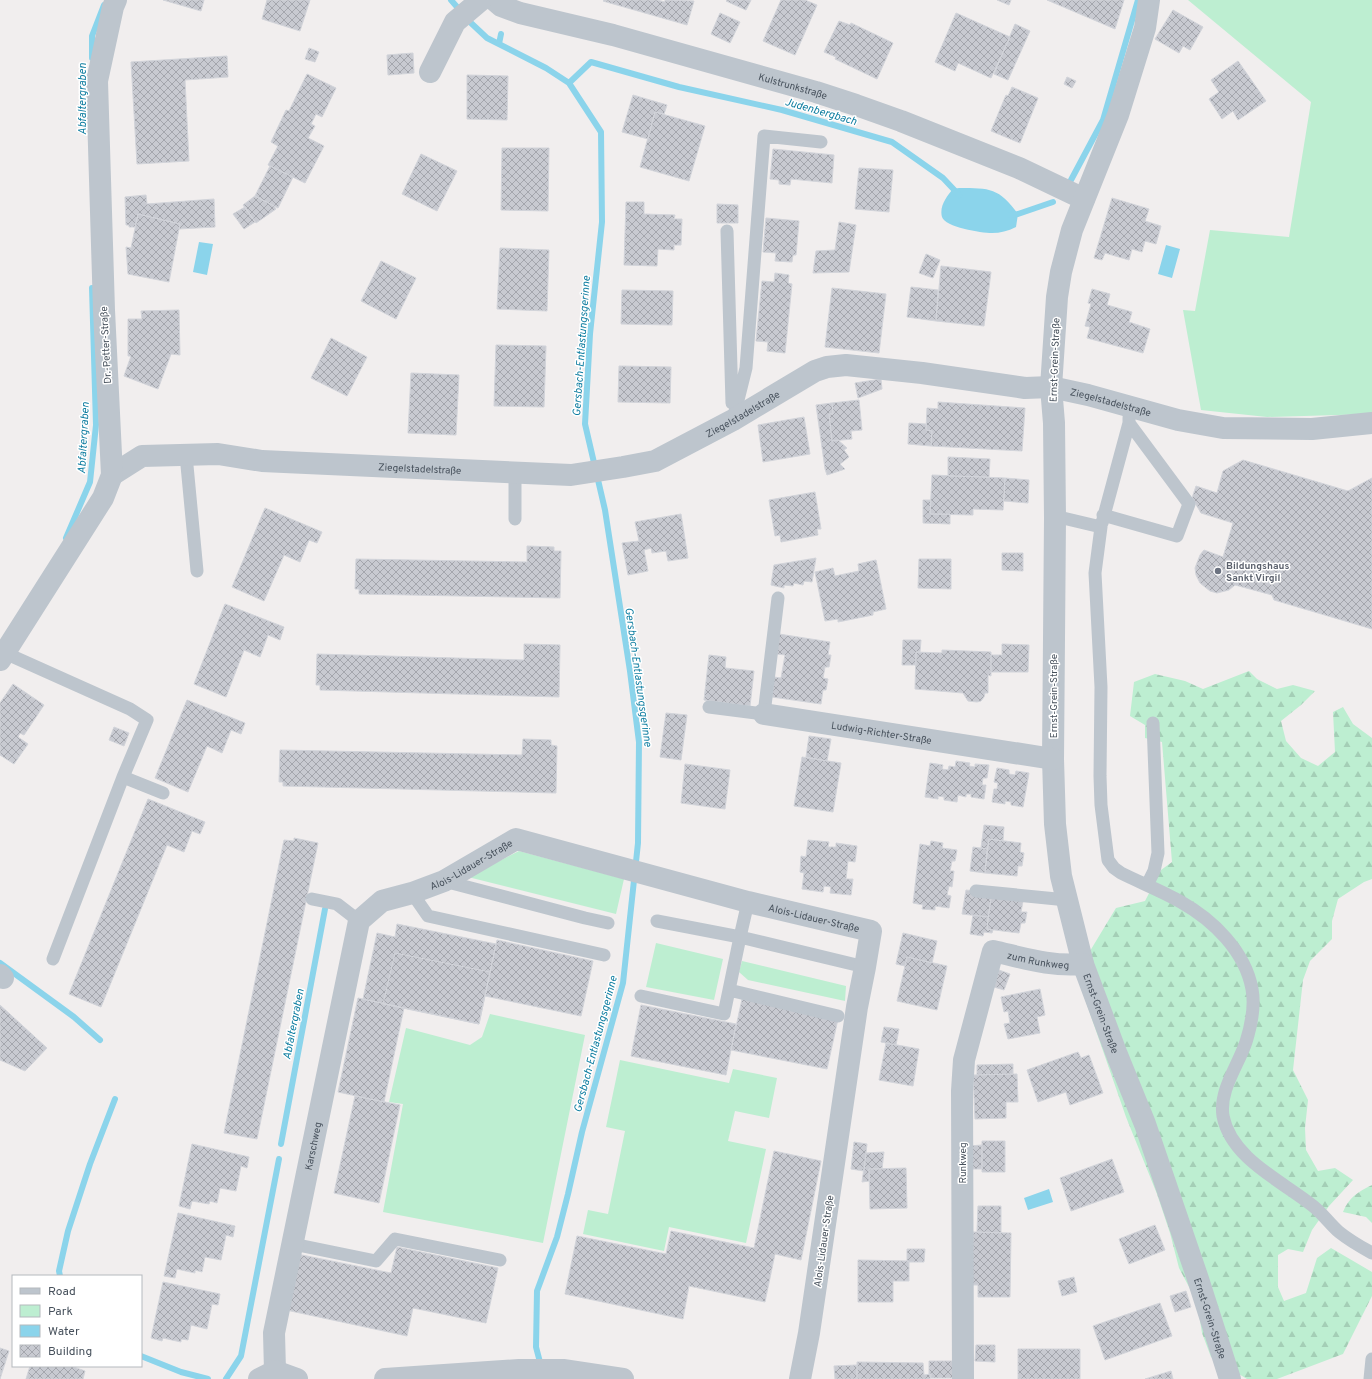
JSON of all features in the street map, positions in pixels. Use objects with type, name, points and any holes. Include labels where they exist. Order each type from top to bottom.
[{"type":"street","name":"Dr.-Petter-Straße","points":[[2,656],[103,498],[112,475],[104,310],[97,81],[113,7],[116,0]]},
{"type":"street","name":"Ernst-Grein-Straße","points":[[1149,0],[1145,28],[1120,108],[1106,147],[1084,199],[1066,250],[1056,297],[1051,387],[1054,423],[1055,518],[1053,759],[1055,824],[1061,876],[1084,964],[1117,1055],[1145,1124],[1198,1279],[1230,1379]]},
{"type":"street","name":"Kulstrunkstraße","points":[[484,1],[520,13],[613,35],[816,92],[856,105],[1019,168],[1084,199]]},
{"type":"street","points":[[430,72],[455,22],[484,1]]},
{"type":"street","name":"Ziegelstadelstraße","points":[[112,475],[142,456],[218,454],[262,461],[571,475],[655,461],[733,420],[815,371],[828,366],[922,372],[1025,388],[1051,387],[1129,415],[1194,424],[1234,428],[1312,429],[1372,423]]},
{"type":"street","name":"Ludwig-Richter-Straße","points":[[764,714],[1053,759]]},
{"type":"street","name":"Alois-Lidauer-Straße","points":[[359,921],[382,901],[412,893],[444,881],[516,839],[748,902],[871,931],[857,1007],[809,1333],[800,1379]]},
{"type":"street","name":"Karschweg","points":[[267,1375],[274,1333],[359,921]]},
{"type":"street","name":"zum Runkweg","points":[[994,951],[1041,963],[1056,965],[1084,964]]},
{"type":"street","name":"Runkweg","points":[[963,1379],[962,1091],[964,1060],[994,951]]},
{"type":"street","points":[[385,1379],[519,1370],[623,1379]]},
{"type":"street","points":[[267,1375],[297,1379]]},
{"type":"lane","points":[[733,420],[746,368],[764,136],[821,142]]},
{"type":"lane","points":[[728,231],[733,420]]},
{"type":"lane","points":[[1055,518],[1102,521],[1177,536],[1189,504],[1129,415]]},
{"type":"lane","points":[[1129,415],[1102,521],[1095,573],[1101,686],[1100,776],[1107,856],[1114,868],[1121,873],[1182,903],[1202,916],[1226,939],[1234,949],[1244,966],[1252,990],[1250,1024],[1246,1043],[1227,1087],[1222,1107],[1225,1124],[1244,1152],[1261,1168],[1313,1206],[1346,1237],[1372,1253]]},
{"type":"lane","points":[[186,455],[197,571]]},
{"type":"lane","points":[[515,473],[515,519]]},
{"type":"lane","points":[[764,714],[778,598]]},
{"type":"lane","points":[[2,656],[130,709],[147,720],[123,777],[53,959]]},
{"type":"lane","name":"Ludwig-Richter-Straße","points":[[709,707],[764,714]]},
{"type":"lane","points":[[1147,886],[1154,871],[1158,853],[1153,723]]},
{"type":"lane","points":[[123,777],[163,793]]},
{"type":"lane","points":[[444,881],[608,923]]},
{"type":"lane","points":[[976,891],[1067,900]]},
{"type":"lane","points":[[412,893],[428,916],[604,955]]},
{"type":"lane","points":[[312,899],[337,904],[359,921]]},
{"type":"lane","points":[[641,996],[724,1014],[748,902]]},
{"type":"lane","points":[[657,921],[740,938],[865,967]]},
{"type":"lane","points":[[729,990],[838,1016]]},
{"type":"lane","points":[[293,1244],[376,1261],[395,1239],[500,1260]]},
{"type":"lane","points":[[1370,1379],[1372,1359]]},
{"type":"green space","points":[[1188,0],[1372,0],[1372,414],[1267,417],[1201,410],[1183,310],[1195,311],[1210,230],[1289,237],[1311,102]]},
{"type":"green space","points":[[1249,671],[1257,679],[1277,689],[1293,685],[1315,691],[1301,705],[1281,721],[1286,741],[1301,758],[1318,766],[1335,752],[1333,712],[1343,707],[1353,724],[1372,738],[1372,879],[1364,882],[1338,899],[1332,921],[1332,939],[1310,961],[1303,980],[1293,1070],[1308,1100],[1305,1128],[1306,1150],[1318,1171],[1335,1168],[1353,1180],[1329,1206],[1312,1230],[1303,1252],[1288,1249],[1278,1255],[1278,1287],[1284,1301],[1306,1293],[1317,1258],[1331,1248],[1372,1272],[1372,1296],[1343,1354],[1277,1379],[1247,1379],[1211,1357],[1202,1333],[1197,1302],[1179,1268],[1170,1233],[1157,1194],[1126,1117],[1078,979],[1090,951],[1116,908],[1145,901],[1161,870],[1172,862],[1162,742],[1145,738],[1145,725],[1130,716],[1134,682],[1155,674],[1185,681],[1203,689]]},
{"type":"green space","points":[[519,851],[624,879],[616,914],[468,877]]},
{"type":"green space","points":[[656,943],[723,959],[714,1000],[646,987]]},
{"type":"green space","points":[[742,961],[846,986],[845,1001],[748,980],[739,972]]},
{"type":"green space","points":[[490,1014],[585,1035],[543,1243],[383,1212],[403,1104],[389,1102],[406,1028],[470,1045],[482,1037]]},
{"type":"green space","points":[[620,1060],[729,1083],[733,1069],[777,1078],[769,1118],[735,1111],[728,1141],[766,1149],[746,1243],[669,1227],[664,1251],[583,1234],[588,1210],[608,1214],[625,1131],[606,1127]]},
{"type":"green space","points":[[1372,1185],[1372,1223],[1366,1217],[1343,1212],[1348,1202],[1354,1196]]},
{"type":"water","points":[[953,189],[986,189],[999,194],[1018,214],[1016,227],[1007,231],[987,233],[964,229],[945,221],[941,213],[944,202]]},
{"type":"water","points":[[199,242],[213,244],[207,275],[193,272]]},
{"type":"water","points":[[1166,245],[1180,249],[1172,278],[1158,274]]},
{"type":"water","points":[[1049,1189],[1053,1202],[1028,1210],[1024,1198]]},
{"type":"building","points":[[163,0],[204,0],[201,11]]},
{"type":"building","points":[[267,0],[310,0],[300,31],[262,19]]},
{"type":"building","points":[[657,0],[665,2],[665,0],[694,1],[687,25],[603,1]]},
{"type":"building","points":[[751,0],[746,10],[726,1]]},
{"type":"building","points":[[781,0],[805,0],[817,5],[795,55],[763,41]]},
{"type":"building","points":[[997,0],[1011,0],[1009,5]]},
{"type":"building","points":[[1047,0],[1124,0],[1115,29]]},
{"type":"building","points":[[1173,10],[1203,27],[1190,50],[1183,46],[1179,53],[1155,39]]},
{"type":"building","points":[[720,13],[740,22],[730,43],[711,34]]},
{"type":"building","points":[[956,13],[1010,37],[991,78],[958,63],[955,71],[935,62]]},
{"type":"building","points":[[839,21],[850,25],[851,23],[893,43],[877,79],[835,59],[836,57],[824,52]]},
{"type":"building","points":[[1015,24],[1030,31],[1008,80],[994,74]]},
{"type":"building","points":[[309,48],[319,52],[315,62],[305,59]]},
{"type":"building","points":[[413,53],[414,73],[388,75],[387,55]]},
{"type":"building","points":[[227,56],[228,77],[185,80],[189,161],[137,164],[131,62]]},
{"type":"building","points":[[1238,61],[1266,101],[1238,120],[1233,111],[1222,119],[1209,99],[1219,92],[1211,80]]},
{"type":"building","points":[[307,74],[336,88],[322,117],[316,114],[311,124],[315,126],[308,138],[324,146],[305,183],[268,165],[278,146],[271,142],[286,110],[289,111]]},
{"type":"building","points":[[467,75],[508,76],[507,120],[467,119]]},
{"type":"building","points":[[1067,77],[1076,81],[1072,88],[1064,84]]},
{"type":"building","points":[[1012,87],[1038,98],[1020,143],[991,131],[1006,95],[1008,96]]},
{"type":"building","points":[[633,95],[667,105],[664,114],[655,112],[648,139],[622,132]]},
{"type":"building","points":[[655,112],[705,126],[689,181],[640,167]]},
{"type":"building","points":[[502,148],[549,148],[548,211],[501,210]]},
{"type":"building","points":[[773,149],[834,155],[832,183],[791,179],[790,185],[779,184],[779,180],[770,179]]},
{"type":"building","points":[[421,154],[457,171],[437,211],[402,194]]},
{"type":"building","points":[[270,166],[293,177],[278,208],[255,196]]},
{"type":"building","points":[[859,168],[893,170],[889,212],[855,209]]},
{"type":"building","points":[[146,195],[147,204],[214,199],[215,227],[179,229],[180,224],[138,214],[135,227],[129,227],[129,225],[126,225],[125,197]]},
{"type":"building","points":[[255,196],[274,206],[276,209],[256,223],[243,205]]},
{"type":"building","points":[[1112,198],[1149,209],[1145,221],[1161,226],[1156,244],[1145,241],[1142,252],[1132,249],[1129,260],[1105,253],[1102,260],[1094,258]]},
{"type":"building","points":[[626,202],[644,202],[644,214],[675,215],[674,219],[682,219],[681,245],[674,245],[674,250],[658,249],[657,266],[624,265]]},
{"type":"building","points":[[717,204],[738,205],[738,223],[717,223]]},
{"type":"building","points":[[245,207],[255,222],[244,229],[233,214]]},
{"type":"building","points":[[138,214],[180,224],[169,282],[128,274],[126,247],[131,248]]},
{"type":"building","points":[[766,218],[799,221],[796,255],[793,255],[792,262],[775,261],[776,253],[763,252]]},
{"type":"building","points":[[839,222],[856,225],[849,272],[813,273],[816,251],[835,250]]},
{"type":"building","points":[[500,248],[549,250],[547,311],[497,309]]},
{"type":"building","points":[[926,254],[940,260],[933,278],[919,273]]},
{"type":"building","points":[[381,261],[416,278],[396,319],[361,301]]},
{"type":"building","points":[[941,266],[991,272],[984,326],[936,321]]},
{"type":"building","points":[[775,273],[789,275],[788,283],[792,284],[785,353],[767,351],[768,342],[756,341],[762,281],[774,282]]},
{"type":"building","points":[[911,287],[938,290],[936,321],[907,317]]},
{"type":"building","points":[[832,288],[886,294],[879,353],[825,347]]},
{"type":"building","points":[[1092,289],[1110,294],[1107,305],[1132,312],[1129,322],[1150,329],[1143,353],[1087,338],[1090,327],[1085,326],[1091,304],[1088,303]]},
{"type":"building","points":[[622,290],[673,291],[672,325],[621,324]]},
{"type":"building","points":[[179,310],[180,355],[171,354],[158,389],[124,376],[131,356],[128,356],[128,319],[142,319],[141,311]]},
{"type":"building","points":[[331,338],[367,357],[347,396],[311,378]]},
{"type":"building","points":[[496,345],[546,346],[544,407],[494,406]]},
{"type":"building","points":[[619,366],[671,367],[670,403],[618,402]]},
{"type":"building","points":[[411,373],[459,375],[456,435],[408,433]]},
{"type":"building","points":[[881,379],[882,389],[858,398],[855,383]]},
{"type":"building","points":[[859,400],[862,430],[851,431],[852,439],[832,441],[829,414],[833,414],[832,403]]},
{"type":"building","points":[[938,402],[1025,408],[1022,451],[931,446],[932,431],[926,430],[927,408],[938,409]]},
{"type":"building","points":[[832,403],[833,414],[829,414],[832,441],[838,440],[847,448],[844,450],[849,457],[840,464],[845,469],[827,475],[816,405]]},
{"type":"building","points":[[804,417],[810,454],[763,462],[758,425]]},
{"type":"building","points":[[909,423],[926,424],[926,430],[932,431],[931,446],[908,444]]},
{"type":"building","points":[[948,457],[990,459],[989,477],[948,476]]},
{"type":"building","name":"Bildungshaus Sankt Virgil","points":[[1243,460],[1348,491],[1372,478],[1372,629],[1274,600],[1272,595],[1235,585],[1229,590],[1217,593],[1210,591],[1200,583],[1196,575],[1195,568],[1200,555],[1204,550],[1223,557],[1233,523],[1201,513],[1192,498],[1196,486],[1217,493],[1223,471]]},
{"type":"building","points":[[932,475],[1005,478],[1003,510],[973,509],[973,515],[930,514]]},
{"type":"building","points":[[1005,478],[1029,480],[1028,503],[1004,501]]},
{"type":"building","points":[[815,492],[821,529],[817,529],[818,535],[781,542],[780,535],[775,536],[769,500]]},
{"type":"building","points":[[923,500],[931,500],[930,514],[950,514],[950,524],[923,523]]},
{"type":"building","points":[[265,508],[322,532],[317,543],[309,540],[300,562],[284,555],[264,601],[232,587]]},
{"type":"building","points":[[681,514],[688,558],[668,561],[666,551],[652,553],[651,548],[644,550],[648,571],[628,575],[622,543],[639,541],[635,522]]},
{"type":"building","points":[[527,546],[554,547],[554,551],[561,551],[560,598],[359,594],[359,589],[355,589],[356,559],[527,562]]},
{"type":"building","points":[[1002,553],[1023,553],[1023,571],[1002,570]]},
{"type":"building","points":[[816,558],[812,582],[804,581],[803,585],[794,583],[793,586],[784,585],[784,588],[771,585],[774,565]]},
{"type":"building","points":[[919,559],[951,559],[951,589],[918,588]]},
{"type":"building","points":[[876,560],[886,609],[873,612],[873,615],[838,622],[838,619],[825,621],[815,572],[833,568],[835,576],[859,571],[858,564]]},
{"type":"building","points":[[225,604],[284,627],[280,640],[268,635],[260,657],[244,650],[226,697],[194,684]]},
{"type":"building","points":[[779,634],[830,642],[828,655],[831,655],[829,667],[825,667],[823,678],[828,679],[826,690],[823,690],[821,704],[772,697],[774,677],[781,678],[785,655],[777,654]]},
{"type":"building","points":[[903,640],[921,640],[920,652],[916,652],[916,665],[902,665]]},
{"type":"building","points":[[524,644],[560,645],[559,697],[320,690],[320,685],[316,685],[317,654],[524,660]]},
{"type":"building","points":[[1002,644],[1029,645],[1028,672],[991,672],[991,655],[1002,655]]},
{"type":"building","points":[[942,650],[991,652],[991,676],[988,675],[988,693],[985,693],[981,701],[968,701],[963,693],[915,689],[916,652],[942,653]]},
{"type":"building","points":[[709,655],[726,657],[725,668],[754,671],[750,706],[704,700]]},
{"type":"building","points":[[13,684],[44,705],[24,735],[20,733],[18,737],[28,744],[14,764],[0,755],[0,703]]},
{"type":"building","points":[[187,700],[245,723],[241,734],[231,730],[222,753],[207,746],[188,792],[155,778]]},
{"type":"building","points":[[666,713],[687,715],[681,760],[660,757]]},
{"type":"building","points":[[114,727],[129,733],[124,746],[109,740]]},
{"type":"building","points":[[809,736],[831,739],[827,761],[806,757]]},
{"type":"building","points":[[523,739],[551,740],[551,745],[557,746],[556,793],[283,786],[283,782],[279,782],[280,750],[522,755]]},
{"type":"building","points":[[802,757],[841,763],[833,812],[794,806]]},
{"type":"building","points":[[956,761],[970,763],[969,766],[975,767],[975,764],[989,765],[987,778],[983,778],[982,785],[986,785],[984,799],[971,797],[971,794],[966,794],[966,797],[958,795],[957,802],[944,800],[944,797],[938,796],[938,799],[925,797],[930,763],[943,765],[942,769],[948,770],[949,766],[955,767]]},
{"type":"building","points":[[685,764],[730,770],[725,809],[681,803]]},
{"type":"building","points":[[997,768],[1009,770],[1009,774],[1015,775],[1016,771],[1029,773],[1023,807],[1011,805],[1011,802],[1005,801],[1005,804],[992,802],[994,789],[997,789],[998,783],[994,782]]},
{"type":"building","points":[[148,799],[205,822],[200,834],[192,831],[184,852],[167,845],[101,1007],[69,994]]},
{"type":"building","points":[[984,825],[1004,827],[1003,841],[989,839],[987,849],[981,848]]},
{"type":"building","points":[[294,838],[318,843],[257,1139],[224,1133],[284,840],[294,841]]},
{"type":"building","points":[[989,839],[1021,843],[1020,852],[1024,853],[1022,866],[1018,866],[1017,876],[985,873]]},
{"type":"building","points":[[808,840],[829,842],[828,847],[836,847],[836,843],[857,846],[855,862],[848,861],[846,879],[853,879],[851,895],[830,893],[831,887],[824,886],[823,892],[802,889],[804,873],[800,872],[801,856],[806,857]]},
{"type":"building","points":[[931,841],[943,843],[942,848],[957,850],[955,861],[952,861],[950,871],[954,871],[952,887],[949,886],[947,895],[951,896],[949,908],[935,906],[935,910],[922,909],[923,905],[913,903],[920,844],[930,846]]},
{"type":"building","points":[[973,847],[987,849],[985,873],[970,871]]},
{"type":"building","points":[[966,890],[992,893],[988,917],[962,914]]},
{"type":"building","points":[[991,897],[1023,901],[1021,912],[1027,912],[1025,923],[1021,923],[1019,933],[987,929]]},
{"type":"building","points":[[973,915],[988,917],[987,929],[993,930],[992,933],[984,932],[983,936],[970,934]]},
{"type":"building","points":[[397,924],[496,944],[479,1024],[363,999],[377,933],[395,937]]},
{"type":"building","points":[[903,933],[937,941],[932,963],[907,957],[905,966],[896,964]]},
{"type":"building","points":[[497,940],[593,961],[581,1016],[485,996]]},
{"type":"building","points":[[395,953],[490,972],[479,1024],[383,1004]]},
{"type":"building","points":[[907,957],[947,966],[937,1010],[897,1001]]},
{"type":"building","points":[[999,970],[1010,974],[1004,990],[994,987]]},
{"type":"building","points":[[1040,989],[1045,1015],[1037,1017],[1040,1033],[1008,1039],[1004,1024],[1010,1023],[1008,1011],[1004,1012],[1001,997]]},
{"type":"building","points":[[358,998],[404,1008],[384,1102],[338,1092]]},
{"type":"building","points":[[742,999],[838,1019],[827,1069],[731,1050]]},
{"type":"building","points":[[0,1005],[47,1048],[25,1071],[0,1060]]},
{"type":"building","points":[[641,1005],[736,1024],[726,1075],[631,1056]]},
{"type":"building","points":[[884,1027],[899,1029],[896,1045],[881,1042]]},
{"type":"building","points":[[886,1043],[919,1049],[913,1086],[879,1080]]},
{"type":"building","points":[[1078,1052],[1081,1058],[1089,1055],[1103,1093],[1070,1105],[1066,1092],[1038,1102],[1027,1070]]},
{"type":"building","points":[[1013,1064],[1013,1074],[977,1075],[977,1065]]},
{"type":"building","points":[[1017,1074],[1018,1102],[1006,1102],[1006,1118],[975,1119],[973,1075]]},
{"type":"building","points":[[355,1096],[400,1105],[379,1203],[334,1193]]},
{"type":"building","points":[[982,1141],[1005,1141],[1005,1172],[982,1172]]},
{"type":"building","points":[[854,1142],[867,1144],[864,1171],[851,1169]]},
{"type":"building","points":[[192,1144],[249,1157],[247,1168],[241,1166],[236,1191],[220,1188],[217,1203],[210,1201],[209,1204],[192,1201],[190,1209],[179,1206]]},
{"type":"building","points":[[982,1145],[982,1169],[969,1169],[969,1146]]},
{"type":"building","points":[[774,1151],[821,1161],[801,1260],[775,1254],[765,1302],[689,1286],[683,1319],[565,1294],[577,1236],[666,1254],[671,1231],[754,1248]]},
{"type":"building","points":[[884,1152],[882,1169],[869,1169],[869,1181],[862,1182],[866,1153]]},
{"type":"building","points":[[1112,1159],[1124,1192],[1071,1211],[1060,1178]]},
{"type":"building","points":[[906,1168],[907,1208],[870,1209],[869,1169]]},
{"type":"building","points":[[978,1206],[1001,1206],[1001,1233],[977,1232]]},
{"type":"building","points":[[178,1213],[235,1226],[233,1237],[226,1235],[221,1260],[205,1257],[202,1272],[195,1270],[195,1273],[177,1269],[175,1278],[164,1276]]},
{"type":"building","points":[[1155,1225],[1165,1250],[1129,1264],[1119,1239]]},
{"type":"building","points":[[973,1232],[1011,1233],[1010,1297],[978,1297],[978,1285],[972,1285]]},
{"type":"building","points":[[397,1247],[498,1268],[486,1323],[413,1308],[407,1336],[286,1310],[297,1254],[391,1273]]},
{"type":"building","points":[[907,1249],[925,1249],[924,1262],[907,1261]]},
{"type":"building","points":[[858,1260],[909,1261],[909,1281],[893,1281],[893,1302],[858,1302]]},
{"type":"building","points":[[1074,1277],[1077,1292],[1062,1296],[1058,1281]]},
{"type":"building","points":[[163,1282],[220,1294],[218,1305],[212,1304],[207,1329],[191,1325],[188,1340],[181,1339],[181,1342],[163,1338],[162,1341],[151,1338]]},
{"type":"building","points":[[1186,1291],[1191,1307],[1175,1312],[1170,1296]]},
{"type":"building","points":[[1160,1303],[1172,1336],[1105,1360],[1093,1326]]},
{"type":"building","points":[[976,1345],[995,1345],[995,1362],[975,1361]]},
{"type":"building","points":[[0,1348],[9,1351],[0,1379]]},
{"type":"building","points":[[1018,1349],[1080,1349],[1080,1379],[1018,1379]]},
{"type":"building","points":[[929,1361],[955,1361],[955,1378],[931,1378],[931,1374],[929,1375]]},
{"type":"building","points":[[857,1362],[923,1363],[924,1375],[931,1374],[930,1379],[857,1379]]},
{"type":"building","points":[[857,1365],[857,1379],[835,1379],[834,1366]]},
{"type":"building","points":[[30,1367],[74,1367],[85,1371],[83,1379],[26,1379]]},
{"type":"building","points":[[1171,1371],[1173,1379],[1145,1379]]},
{"type":"waterway","name":"Gersbach-Entlastungsgerinne","points":[[451,0],[471,23],[487,38],[546,68],[569,83],[601,132],[602,222],[590,334],[585,424],[605,510],[630,671],[639,742],[638,843],[623,983],[582,1132],[557,1237],[537,1291],[536,1347],[541,1366]]},
{"type":"waterway","name":"Judenbergbach","points":[[1071,180],[1103,120],[1138,0]]},
{"type":"waterway","name":"Abfaltergraben","points":[[92,58],[92,36],[104,5]]},
{"type":"waterway","name":"Gersbach-Entlastungsgerinne","points":[[499,44],[501,34]]},
{"type":"waterway","name":"Judenbergbach","points":[[569,83],[591,62],[679,87],[782,110],[892,142],[943,178],[959,195]]},
{"type":"waterway","name":"Judenbergbach","points":[[1011,215],[1053,202]]},
{"type":"waterway","name":"Abfaltergraben","points":[[66,538],[90,482],[96,425],[92,288]]},
{"type":"waterway","name":"Abfaltergraben","points":[[281,1144],[325,909]]},
{"type":"waterway","name":"Abfaltergraben","points":[[0,963],[74,1017],[100,1040]]},
{"type":"waterway","name":"Abfaltergraben","points":[[60,1275],[59,1271],[68,1231],[90,1164],[115,1099]]},
{"type":"waterway","name":"Abfaltergraben","points":[[226,1379],[241,1356],[279,1159]]},
{"type":"waterway","name":"Abfaltergraben","points":[[142,1356],[181,1372],[208,1379]]},
{"type":"place","name":"Bildungshaus Sankt Virgil","points":[[1218,571]]}]
